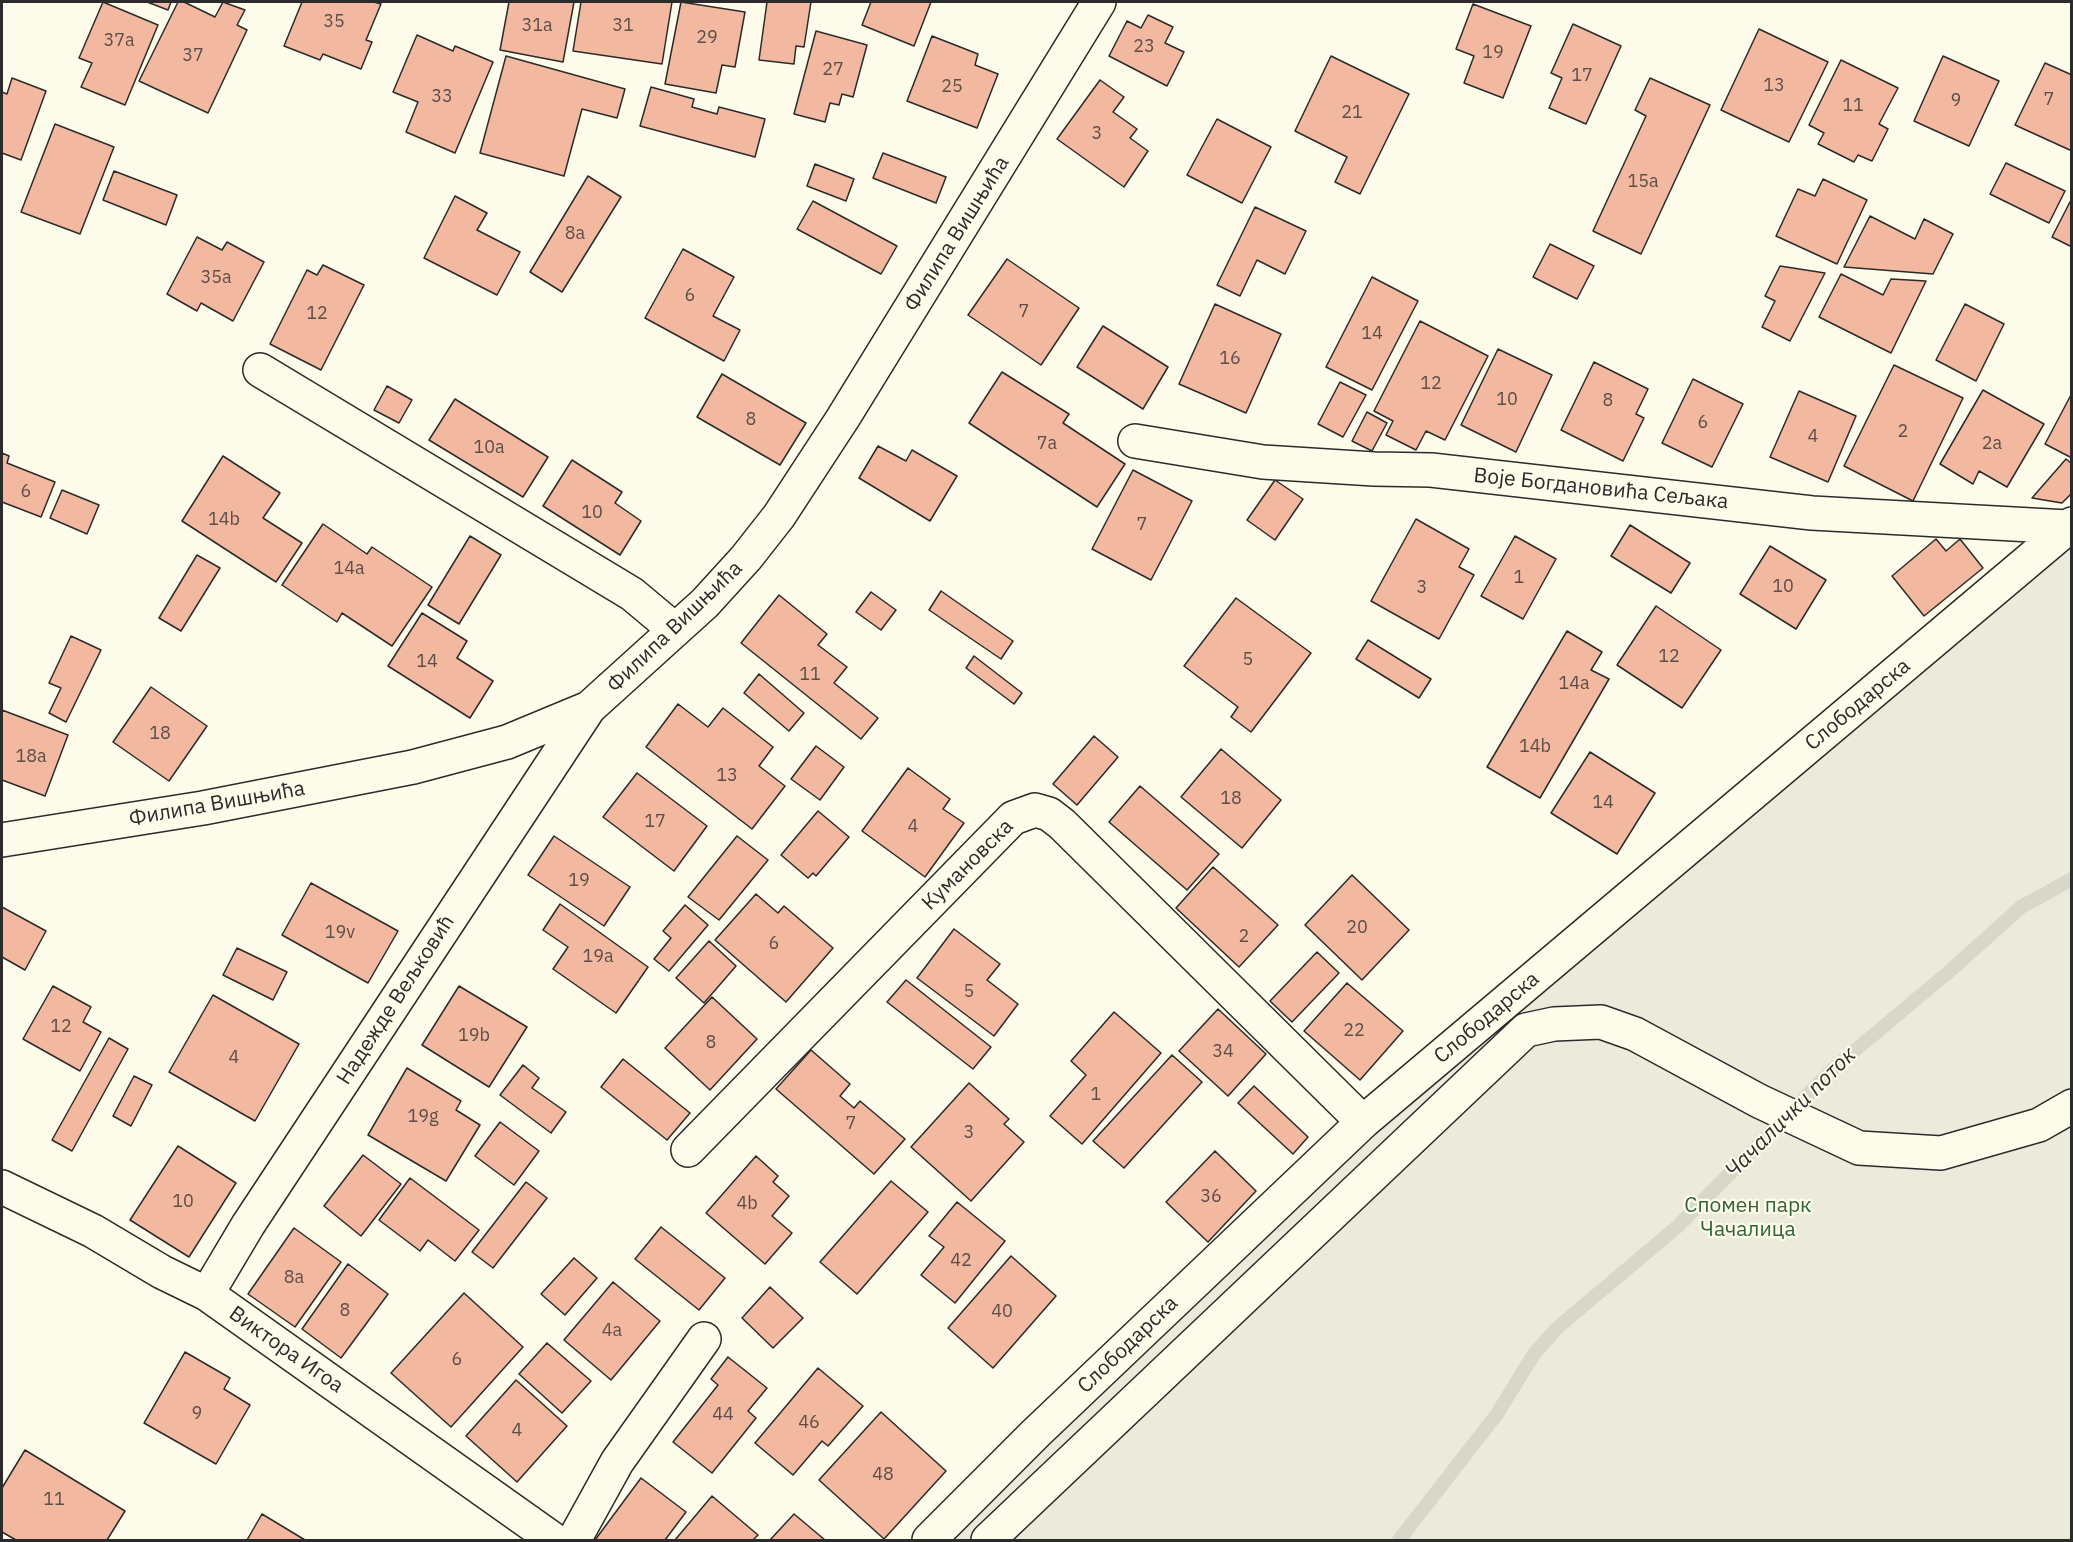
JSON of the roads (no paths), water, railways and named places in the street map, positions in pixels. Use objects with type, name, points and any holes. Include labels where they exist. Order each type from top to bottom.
[{"type":"street","name":"Филипа Вишњића","points":[[2,840],[202,808],[413,767],[507,742],[589,708],[675,630],[746,558],[779,516],[843,418],[1099,2]]},
{"type":"street","points":[[260,370],[632,594],[675,630]]},
{"type":"street","name":"Воје Богдановића Сељака","points":[[1135,441],[1263,462],[1431,470],[1812,513],[2070,526]]},
{"type":"street","name":"Слободарска","points":[[929,1540],[1036,1433],[1363,1122],[2070,526]]},
{"type":"street","name":"Надежде Вељковић","points":[[207,1294],[248,1225],[589,708]]},
{"type":"street","name":"Кумановска","points":[[688,1150],[1013,818],[1035,810],[1049,814],[1062,824],[1363,1122]]},
{"type":"street","points":[[988,1540],[1526,1030],[1554,1024],[1601,1022],[1635,1034],[1759,1101],[1859,1148],[1941,1153],[2039,1125],[2072,1106]]},
{"type":"street","name":"Виктора Игоа","points":[[2,1187],[93,1231],[162,1272],[207,1294],[554,1540]]},
{"type":"street","points":[[574,1540],[617,1462],[704,1339]]},
{"type":"waterway","name":"Чачалички поток","points":[[1399,1540],[1497,1414],[1534,1354],[1557,1328],[1677,1227],[1834,1068],[1951,970],[2021,907],[2072,879]]},
{"type":"park label","name":"Спомен парк Чачалица","points":[[1748,1218]]}]
